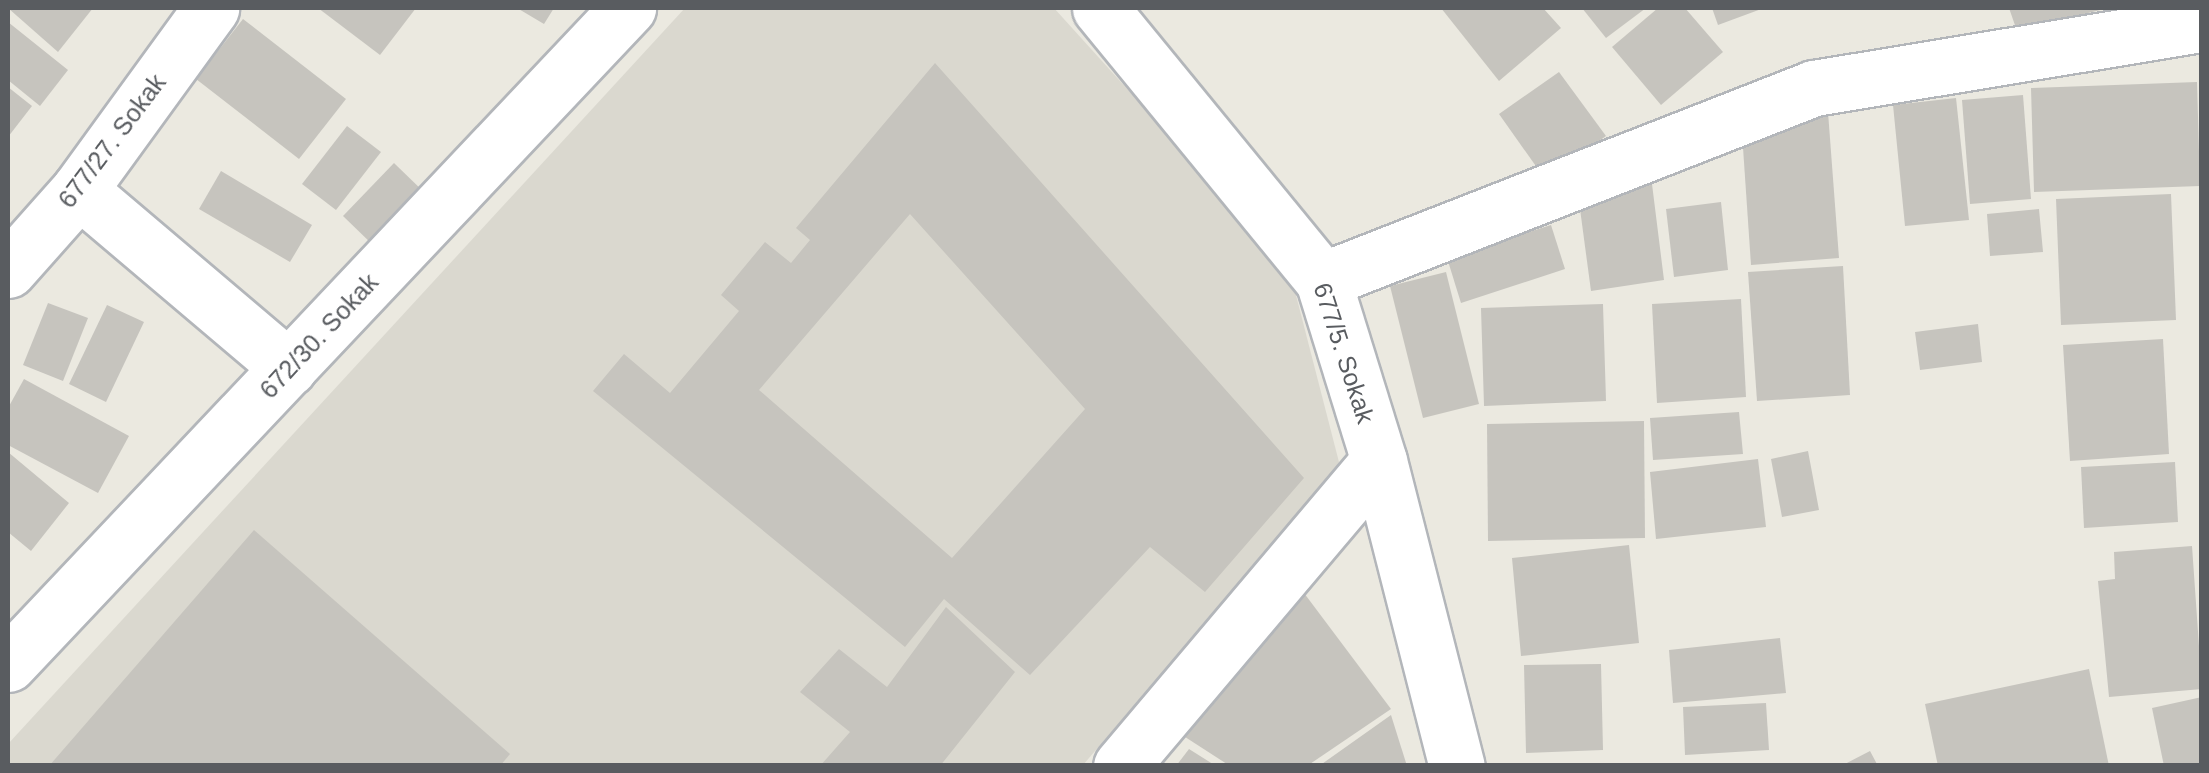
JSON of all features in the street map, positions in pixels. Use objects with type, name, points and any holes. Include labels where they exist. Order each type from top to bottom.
[{"type":"street","name":"677/27. Sokak","points":[[8,270],[79,190],[211,8]]},
{"type":"street","name":"672/30. Sokak","points":[[8,664],[628,8]]},
{"type":"street","name":"677/5. Sokak","points":[[1100,8],[1323,280],[1379,461],[1456,766]]},
{"type":"street","points":[[1323,280],[1814,88],[2202,24]]},
{"type":"street","points":[[79,190],[289,368]]},
{"type":"street","points":[[1121,766],[1379,461]]},
{"type":"shaded area","points":[[685,8],[1054,8],[1289,268],[1340,466],[1083,765],[8,766],[8,744]]},
{"type":"building","points":[[8,8],[93,8],[58,52]]},
{"type":"building","points":[[318,8],[416,8],[380,55]]},
{"type":"building","points":[[517,8],[554,8],[544,24]]},
{"type":"building","points":[[1441,8],[1543,8],[1561,28],[1499,81]]},
{"type":"building","points":[[1582,8],[1646,8],[1606,38]]},
{"type":"building","points":[[1658,8],[1685,8],[1723,52],[1661,105],[1612,47]]},
{"type":"building","points":[[1712,8],[1764,8],[1718,25]]},
{"type":"building","points":[[2009,8],[2104,8],[2104,9],[2017,31]]},
{"type":"building","points":[[243,19],[346,99],[299,159],[196,79]]},
{"type":"building","points":[[8,22],[68,70],[40,106],[8,80]]},
{"type":"building","points":[[935,63],[1304,478],[1205,592],[1150,547],[1030,675],[944,599],[905,647],[593,391],[624,354],[670,393],[739,311],[721,295],[765,242],[791,263],[810,240],[796,228]],"holes":[[[910,214],[1085,409],[952,558],[759,390]]]},
{"type":"building","points":[[1559,72],[1606,136],[1545,179],[1499,114]]},
{"type":"building","points":[[2197,82],[2200,186],[2034,192],[2031,88]]},
{"type":"building","points":[[8,87],[32,106],[8,137]]},
{"type":"building","points":[[2023,95],[2031,199],[1970,204],[1962,100]]},
{"type":"building","points":[[1956,98],[1969,220],[1905,226],[1893,105]]},
{"type":"building","points":[[1828,112],[1839,258],[1751,265],[1742,133]]},
{"type":"building","points":[[347,126],[381,152],[336,210],[302,184]]},
{"type":"building","points":[[394,163],[428,196],[376,248],[343,216]]},
{"type":"building","points":[[221,171],[312,225],[290,262],[199,209]]},
{"type":"building","points":[[1652,184],[1664,280],[1591,291],[1578,194]]},
{"type":"building","points":[[2171,194],[2176,320],[2061,325],[2056,199]]},
{"type":"building","points":[[1721,202],[1728,270],[1674,277],[1666,209]]},
{"type":"building","points":[[2039,209],[2043,252],[1990,256],[1987,214]]},
{"type":"building","points":[[1551,225],[1565,269],[1461,303],[1447,258]]},
{"type":"building","points":[[1843,266],[1850,395],[1757,401],[1748,272]]},
{"type":"building","points":[[1446,272],[1479,404],[1423,418],[1390,286]]},
{"type":"building","points":[[1741,299],[1746,397],[1657,403],[1652,304]]},
{"type":"building","points":[[48,303],[88,318],[63,381],[23,365]]},
{"type":"building","points":[[1603,304],[1606,401],[1484,406],[1481,308]]},
{"type":"building","points":[[107,305],[144,322],[106,402],[69,384]]},
{"type":"building","points":[[1978,324],[1982,362],[1920,370],[1915,332]]},
{"type":"building","points":[[2163,339],[2169,454],[2070,461],[2063,345]]},
{"type":"building","points":[[24,379],[129,436],[98,493],[8,445],[8,408]]},
{"type":"building","points":[[1739,412],[1743,454],[1653,460],[1650,418]]},
{"type":"building","points":[[1644,421],[1645,538],[1488,541],[1487,424]]},
{"type":"building","points":[[1808,451],[1819,510],[1782,517],[1771,459]]},
{"type":"building","points":[[8,452],[69,503],[31,551],[8,532]]},
{"type":"building","points":[[1758,459],[1766,527],[1656,539],[1650,472]]},
{"type":"building","points":[[2175,462],[2178,522],[2084,528],[2081,467]]},
{"type":"building","points":[[254,530],[510,754],[500,766],[49,766]]},
{"type":"building","points":[[1629,545],[1639,643],[1521,656],[1512,558]]},
{"type":"building","points":[[2192,546],[2202,689],[2109,697],[2098,581],[2115,579],[2114,552]]},
{"type":"building","points":[[1298,585],[1391,709],[1307,766],[1230,766],[1165,724]]},
{"type":"building","points":[[946,607],[1015,672],[940,766],[820,766],[850,732],[800,692],[839,649],[887,687]]},
{"type":"building","points":[[1780,638],[1786,693],[1673,703],[1669,650]]},
{"type":"building","points":[[1601,664],[1603,750],[1526,753],[1524,665]]},
{"type":"building","points":[[2089,669],[2109,766],[1938,766],[1925,704]]},
{"type":"building","points":[[2202,697],[2202,766],[2164,766],[2152,708]]},
{"type":"building","points":[[1766,703],[1769,750],[1685,755],[1683,707]]},
{"type":"building","points":[[1391,715],[1407,766],[1319,766]]},
{"type":"building","points":[[1189,749],[1216,766],[1176,766]]},
{"type":"building","points":[[1870,751],[1878,766],[1841,766]]}]
